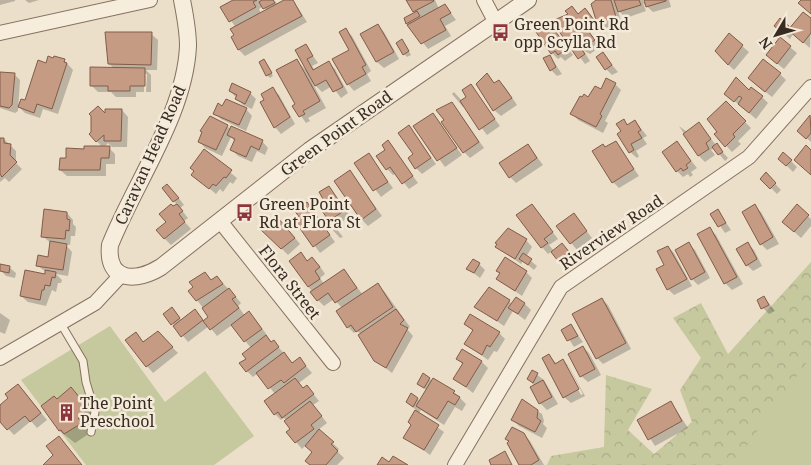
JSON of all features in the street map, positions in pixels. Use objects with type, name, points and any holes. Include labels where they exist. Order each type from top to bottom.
[{"type":"street","points":[[0,33],[150,0]]},
{"type":"street","name":"Caravan Head Road","points":[[122,274],[112,264],[110,245],[162,135],[184,77],[188,32],[182,0]]},
{"type":"street","points":[[484,0],[495,21]]},
{"type":"street","name":"Green Point Road","points":[[122,274],[139,278],[150,274],[310,150],[528,0]]},
{"type":"street","name":"Riverview Road","points":[[455,465],[561,287],[749,157],[811,87]]},
{"type":"street","name":"Flora Street","points":[[220,221],[333,363]]},
{"type":"street","points":[[0,358],[62,324],[94,303],[122,274]]},
{"type":"lane","points":[[62,324],[83,361],[86,382],[95,412],[91,432]]},
{"type":"green space","points":[[811,262],[811,465],[547,465],[551,456],[604,447],[606,375],[652,389],[628,430],[654,454],[692,422],[680,390],[701,358],[673,318],[701,303],[728,354]]},
{"type":"green space","points":[[110,326],[165,402],[205,371],[254,436],[214,465],[86,465],[21,380]]},
{"type":"green space","points":[[811,353],[811,465],[733,465],[807,362]]},
{"type":"building","points":[[233,0],[257,0],[253,2],[256,7],[229,22],[220,7]]},
{"type":"building","points":[[262,0],[273,0],[275,3],[263,9],[259,2]]},
{"type":"building","points":[[284,0],[293,0],[302,16],[238,50],[231,37],[234,35],[230,29]]},
{"type":"building","points":[[406,0],[433,0],[434,1],[413,12]]},
{"type":"building","points":[[596,0],[611,0],[616,17],[597,23],[591,4]]},
{"type":"building","points":[[614,0],[639,0],[641,5],[618,12]]},
{"type":"building","points":[[644,0],[666,0],[666,1],[646,7]]},
{"type":"building","points":[[801,0],[811,0],[811,14],[798,3]]},
{"type":"building","points":[[445,4],[451,13],[440,19],[446,30],[421,44],[407,25]]},
{"type":"building","points":[[572,6],[578,14],[585,8],[594,20],[585,27],[595,40],[583,49],[580,47],[585,54],[578,59],[552,21],[568,14],[565,11]]},
{"type":"building","points":[[417,11],[420,16],[406,24],[404,18]]},
{"type":"building","points":[[803,12],[811,18],[811,33],[803,43],[788,30]]},
{"type":"building","points":[[780,18],[789,26],[783,33],[774,26]]},
{"type":"building","points":[[549,23],[568,48],[558,55],[555,51],[551,54],[536,32]]},
{"type":"building","points":[[378,24],[394,52],[376,62],[360,34]]},
{"type":"building","points":[[346,28],[366,65],[362,67],[366,74],[347,85],[332,59],[349,50],[339,32]]},
{"type":"building","points":[[105,32],[152,32],[151,65],[108,64]]},
{"type":"building","points":[[729,33],[743,45],[728,65],[715,51]]},
{"type":"building","points":[[780,37],[791,46],[777,64],[766,55]]},
{"type":"building","points":[[402,39],[409,51],[403,55],[396,43]]},
{"type":"building","points":[[306,44],[313,56],[307,59],[313,70],[329,61],[343,87],[333,92],[326,80],[315,86],[295,50]]},
{"type":"building","points":[[603,52],[612,65],[605,70],[596,57]]},
{"type":"building","points":[[550,55],[556,67],[550,71],[543,58]]},
{"type":"building","points":[[48,56],[65,59],[64,62],[67,63],[52,109],[37,104],[34,113],[18,107],[21,99],[25,100],[38,60],[46,63]]},
{"type":"building","points":[[264,59],[272,73],[266,76],[259,62]]},
{"type":"building","points":[[297,59],[320,101],[303,111],[305,114],[299,117],[292,106],[295,104],[276,70]]},
{"type":"building","points":[[763,59],[781,73],[765,92],[748,78]]},
{"type":"building","points":[[90,67],[145,68],[145,86],[130,86],[130,91],[108,91],[108,86],[90,86]]},
{"type":"building","points":[[0,72],[15,73],[12,105],[9,108],[0,106]]},
{"type":"building","points":[[487,73],[494,83],[499,80],[512,98],[493,111],[476,84]]},
{"type":"building","points":[[736,77],[749,90],[751,87],[763,96],[749,113],[738,104],[742,98],[739,96],[734,102],[724,94]]},
{"type":"building","points":[[606,78],[616,83],[600,114],[602,116],[596,127],[570,114],[580,96],[582,97],[584,94],[588,97],[595,86],[601,89]]},
{"type":"building","points":[[232,83],[251,92],[245,104],[235,99],[237,95],[229,91]]},
{"type":"building","points":[[471,84],[495,119],[479,130],[460,101],[466,97],[462,90]]},
{"type":"building","points":[[273,87],[290,117],[274,128],[260,102],[264,100],[261,94]]},
{"type":"building","points":[[226,99],[247,108],[239,125],[213,114],[218,103],[222,106]]},
{"type":"building","points":[[726,101],[746,121],[733,134],[735,137],[725,147],[714,134],[717,132],[707,119]]},
{"type":"building","points":[[452,102],[479,142],[463,153],[441,122],[444,120],[436,110]]},
{"type":"building","points":[[98,106],[105,113],[105,109],[122,109],[121,141],[104,141],[104,135],[96,142],[89,134],[91,132],[91,116],[89,114]]},
{"type":"building","points":[[433,113],[457,148],[437,161],[413,126]]},
{"type":"building","points":[[810,115],[811,133],[806,139],[797,131]]},
{"type":"building","points":[[210,116],[228,125],[216,150],[198,142],[202,132],[200,131]]},
{"type":"building","points":[[624,119],[627,125],[635,120],[641,130],[638,132],[642,138],[631,144],[634,150],[629,153],[617,134],[621,131],[616,124]]},
{"type":"building","points":[[699,122],[711,139],[706,143],[709,149],[698,156],[683,134]]},
{"type":"building","points":[[409,125],[431,158],[415,169],[408,158],[413,154],[398,133]]},
{"type":"building","points":[[231,126],[263,140],[259,150],[251,146],[246,157],[230,150],[235,139],[227,135]]},
{"type":"building","points":[[0,138],[4,138],[4,143],[11,144],[10,155],[17,162],[2,177],[0,174]]},
{"type":"building","points":[[388,140],[413,176],[402,184],[390,167],[386,170],[376,156],[385,150],[382,145]]},
{"type":"building","points":[[616,141],[634,169],[612,183],[592,151],[603,144],[605,147]]},
{"type":"building","points":[[677,141],[691,161],[686,165],[688,168],[683,171],[681,168],[676,172],[662,152]]},
{"type":"building","points":[[717,143],[723,152],[718,155],[712,147]]},
{"type":"building","points":[[528,144],[537,158],[509,178],[499,163]]},
{"type":"building","points":[[806,145],[811,150],[811,175],[794,160]]},
{"type":"building","points":[[84,146],[110,146],[109,158],[101,158],[100,170],[59,170],[60,158],[66,158],[66,148],[84,149]]},
{"type":"building","points":[[204,149],[232,170],[226,178],[224,177],[216,186],[213,184],[209,189],[191,175],[194,171],[190,168]]},
{"type":"building","points":[[783,152],[792,160],[786,166],[778,159]]},
{"type":"building","points":[[369,153],[388,182],[373,191],[354,163]]},
{"type":"building","points":[[350,170],[376,209],[361,220],[334,181]]},
{"type":"building","points":[[766,172],[776,183],[770,189],[760,179]]},
{"type":"building","points":[[167,184],[179,198],[173,202],[162,188]]},
{"type":"building","points":[[329,186],[345,210],[329,221],[320,208],[326,204],[319,192]]},
{"type":"building","points":[[307,202],[330,235],[313,247],[294,220],[299,217],[294,210]]},
{"type":"building","points":[[171,204],[173,206],[177,204],[183,211],[179,214],[185,222],[164,239],[156,230],[166,222],[159,214]]},
{"type":"building","points":[[532,204],[553,232],[544,239],[548,243],[541,248],[516,215]]},
{"type":"building","points":[[755,204],[773,237],[760,245],[742,212]]},
{"type":"building","points":[[797,204],[809,215],[794,232],[782,222]]},
{"type":"building","points":[[44,209],[67,212],[67,219],[70,220],[69,231],[66,230],[65,239],[41,237]]},
{"type":"building","points":[[718,209],[726,223],[718,227],[710,214]]},
{"type":"building","points":[[574,213],[587,231],[570,244],[556,226]]},
{"type":"building","points":[[278,218],[295,238],[281,249],[260,229]]},
{"type":"building","points":[[710,227],[737,277],[724,284],[697,234]]},
{"type":"building","points":[[508,228],[527,239],[515,259],[495,247],[497,244],[495,243]]},
{"type":"building","points":[[50,241],[67,244],[63,270],[36,266],[38,255],[48,257]]},
{"type":"building","points":[[689,242],[705,272],[691,280],[675,250]]},
{"type":"building","points":[[748,242],[757,259],[746,266],[736,249]]},
{"type":"building","points":[[562,243],[570,253],[558,261],[551,252]]},
{"type":"building","points":[[668,246],[687,279],[667,290],[656,269],[664,265],[657,251]]},
{"type":"building","points":[[301,252],[307,261],[312,257],[320,267],[315,271],[320,279],[308,287],[289,261]]},
{"type":"building","points":[[523,253],[532,259],[528,265],[519,259]]},
{"type":"building","points":[[505,257],[527,271],[515,291],[496,279],[500,273],[496,271]]},
{"type":"building","points":[[473,259],[480,263],[474,273],[466,269]]},
{"type":"building","points":[[0,264],[10,266],[9,273],[0,271]]},
{"type":"building","points":[[344,269],[357,288],[335,303],[328,293],[317,301],[310,292]]},
{"type":"building","points":[[25,270],[45,274],[45,270],[56,272],[55,278],[52,277],[50,286],[45,285],[44,290],[42,290],[40,300],[20,296]]},
{"type":"building","points":[[205,272],[211,280],[217,276],[223,284],[196,301],[188,291],[193,287],[189,282]]},
{"type":"building","points":[[378,283],[393,307],[356,332],[351,325],[347,328],[336,311]]},
{"type":"building","points":[[489,287],[510,300],[497,321],[474,307]]},
{"type":"building","points":[[229,288],[236,297],[232,299],[239,308],[210,330],[203,321],[208,317],[202,308]]},
{"type":"building","points":[[764,296],[769,305],[761,309],[757,300]]},
{"type":"building","points":[[516,297],[525,303],[518,314],[508,308]]},
{"type":"building","points":[[602,298],[626,343],[596,359],[572,314]]},
{"type":"building","points":[[172,307],[180,318],[171,325],[163,314]]},
{"type":"building","points":[[195,309],[203,320],[181,337],[173,326]]},
{"type":"building","points":[[396,309],[404,320],[400,324],[408,328],[386,368],[374,361],[358,335]]},
{"type":"building","points":[[249,311],[262,329],[244,342],[231,325]]},
{"type":"building","points":[[470,314],[500,332],[490,347],[487,345],[482,355],[464,344],[473,330],[464,324]]},
{"type":"building","points":[[571,324],[578,336],[567,341],[561,330]]},
{"type":"building","points":[[158,331],[173,347],[146,367],[125,340],[136,332],[143,342]]},
{"type":"building","points":[[266,335],[271,342],[274,340],[279,347],[246,372],[239,363],[246,359],[242,354]]},
{"type":"building","points":[[583,346],[595,369],[580,377],[568,354]]},
{"type":"building","points":[[462,349],[482,361],[466,387],[453,379],[463,363],[456,359]]},
{"type":"building","points":[[284,352],[292,363],[300,357],[306,366],[284,383],[281,380],[268,389],[256,373]]},
{"type":"building","points":[[549,354],[555,364],[563,359],[579,389],[563,398],[542,358]]},
{"type":"building","points":[[532,370],[538,373],[533,383],[527,379]]},
{"type":"building","points":[[423,373],[430,378],[424,388],[417,384]]},
{"type":"building","points":[[295,378],[303,388],[307,385],[314,394],[282,418],[278,412],[274,415],[264,401]]},
{"type":"building","points":[[433,378],[455,391],[453,393],[460,397],[455,405],[448,401],[437,419],[416,406]]},
{"type":"building","points":[[543,380],[552,397],[539,404],[530,387]]},
{"type":"building","points":[[18,384],[41,413],[30,422],[25,416],[7,430],[0,422],[0,405],[8,398],[5,394]]},
{"type":"building","name":"The Point Preschool","points":[[71,387],[89,409],[78,418],[82,423],[64,434],[61,430],[59,431],[41,406],[54,396],[57,399]]},
{"type":"building","points":[[411,393],[418,398],[413,407],[406,402]]},
{"type":"building","points":[[522,399],[538,410],[537,418],[541,421],[535,432],[511,420]]},
{"type":"building","points":[[310,401],[322,416],[311,425],[314,429],[295,443],[286,432],[290,429],[284,421]]},
{"type":"building","points":[[671,401],[682,421],[648,440],[637,420]]},
{"type":"building","points":[[415,410],[439,425],[424,450],[403,438],[411,425],[408,422]]},
{"type":"building","points":[[512,427],[524,433],[539,460],[531,465],[519,465],[507,443],[509,441],[505,439]]},
{"type":"building","points":[[319,429],[334,442],[331,444],[338,451],[326,465],[310,465],[305,461],[312,452],[305,446]]},
{"type":"building","points":[[59,436],[82,465],[43,465],[53,455],[46,446]]},
{"type":"building","points":[[505,451],[512,465],[491,465],[489,460]]},
{"type":"building","points":[[393,456],[408,465],[377,465],[382,457],[389,462]]},
{"type":"place","name":"Green Point Rd opp Scylla Rd","points":[[500,33]]},
{"type":"place","name":"Green Point Rd at Flora St","points":[[245,213]]},
{"type":"place","name":"The Point Preschool","points":[[66,412]]}]
